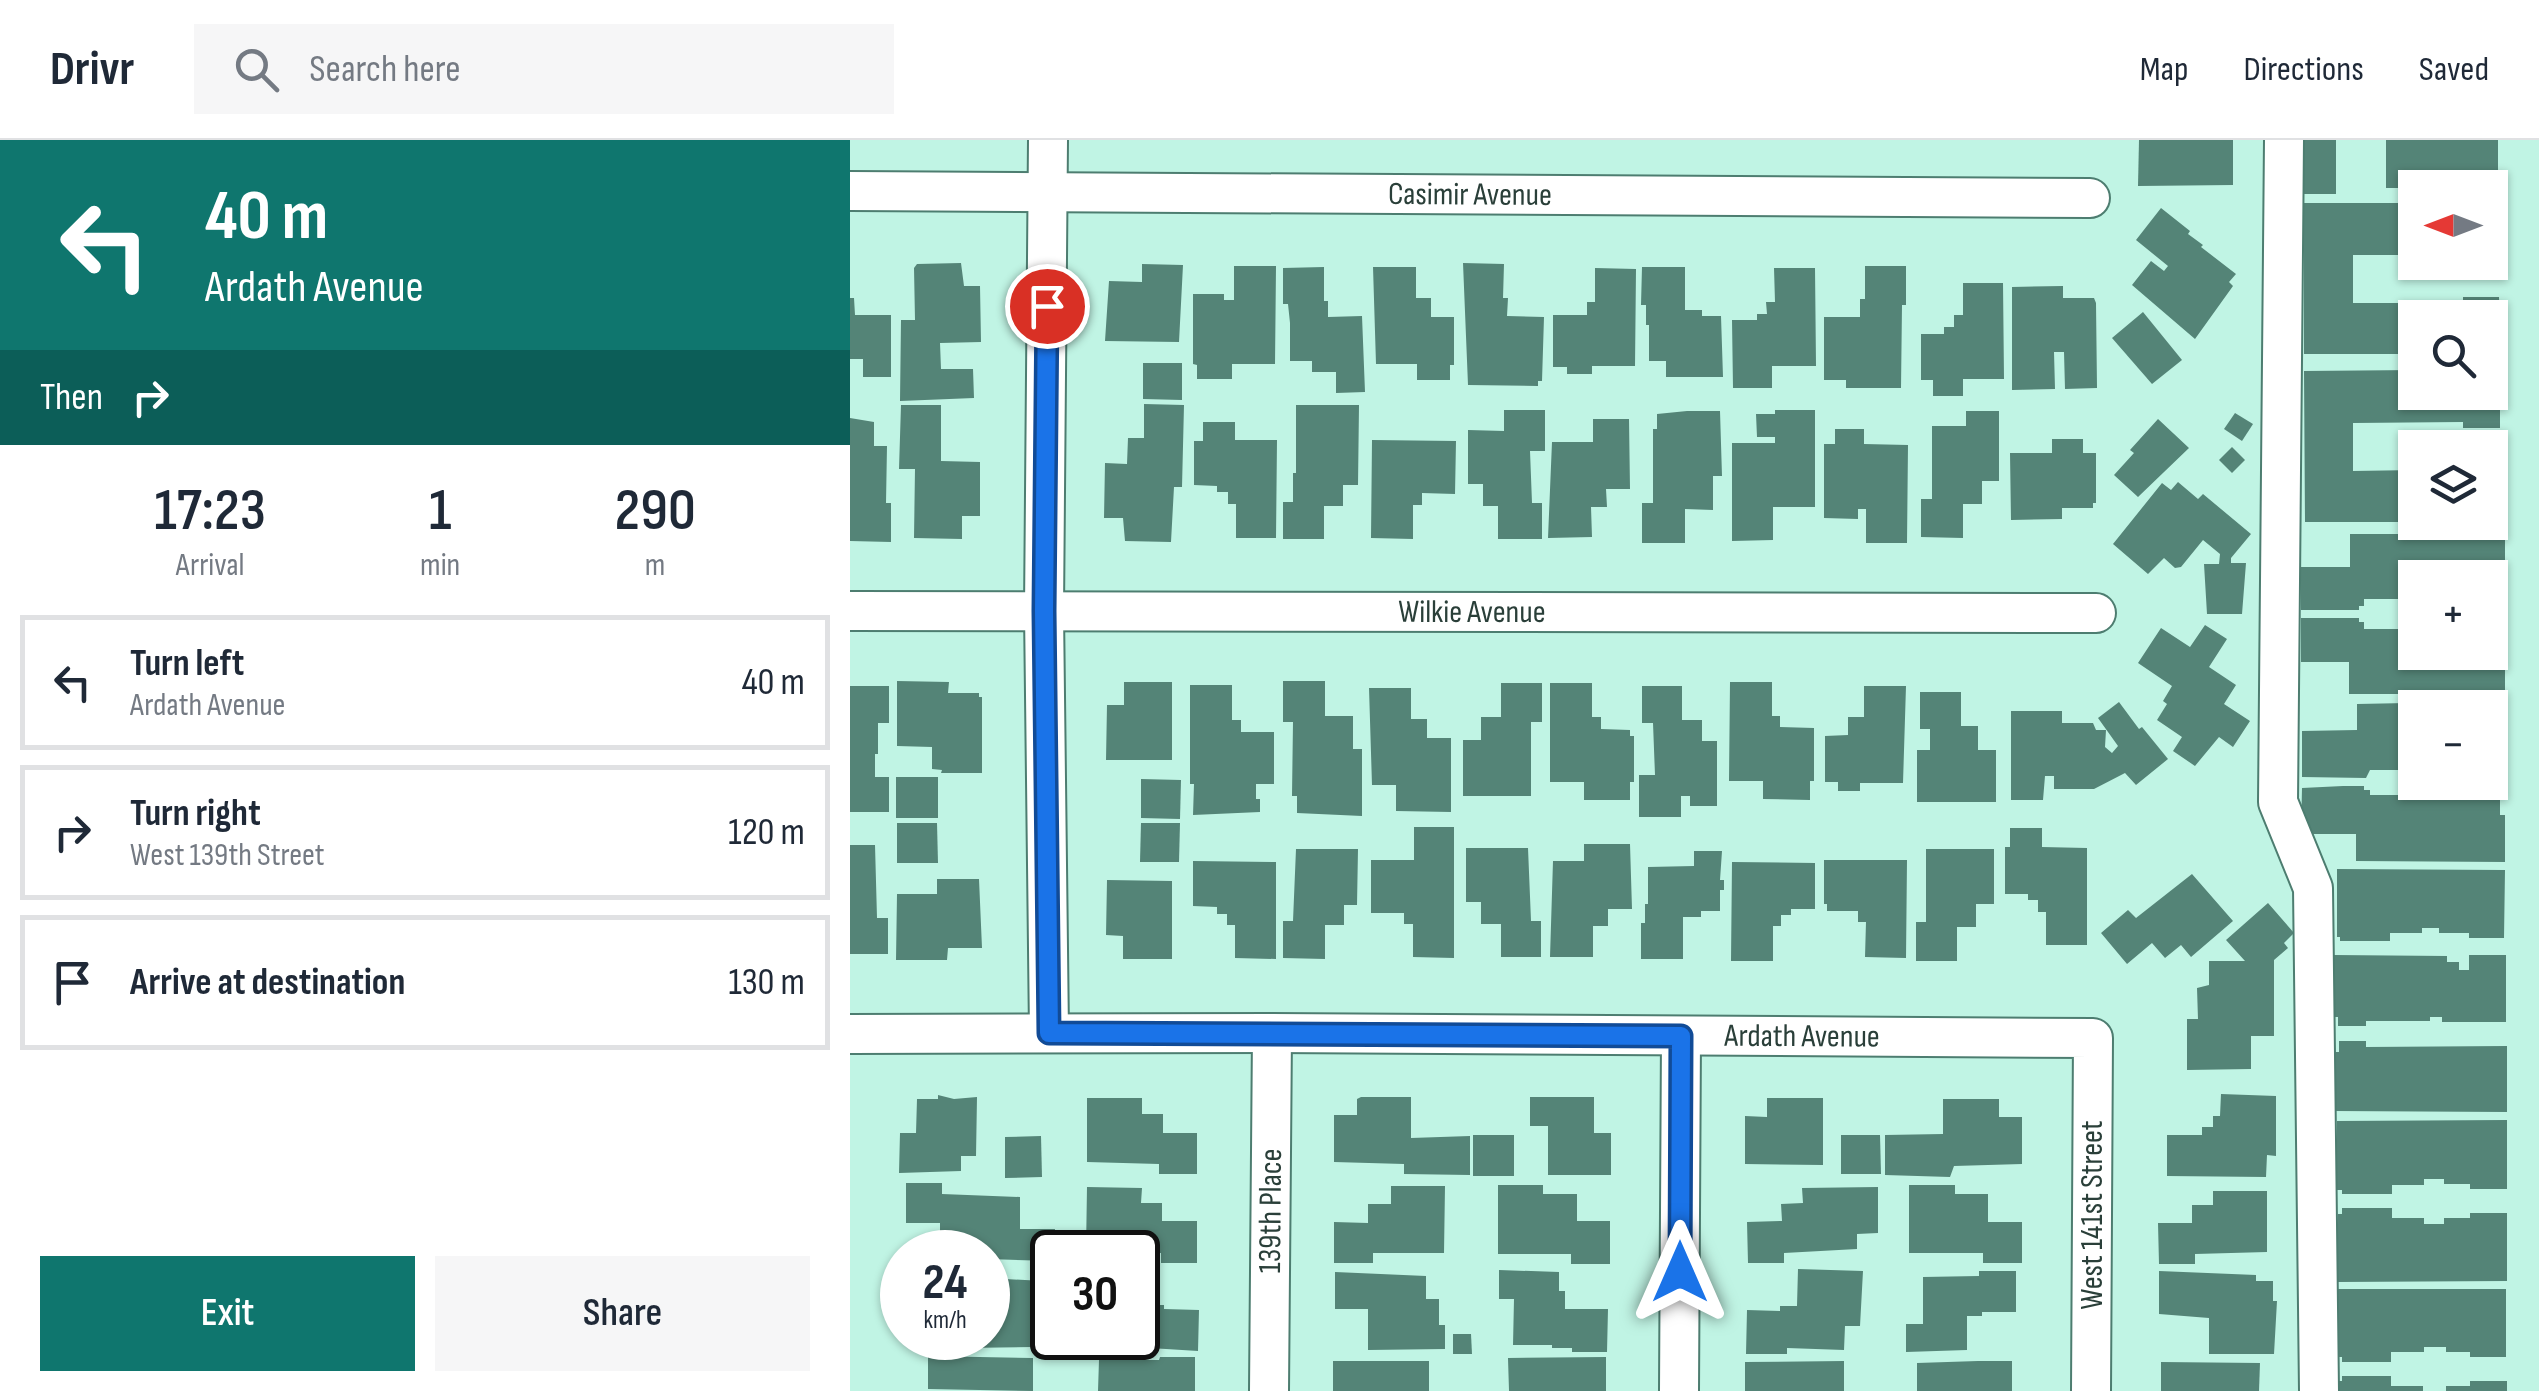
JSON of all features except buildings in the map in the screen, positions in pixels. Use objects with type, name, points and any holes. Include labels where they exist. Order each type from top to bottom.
[{"type":"street","points":[[1048,140],[1044,611],[1049,1033]]},
{"type":"street","points":[[2284,140],[2278,802],[2314,888],[2318,1391]]},
{"type":"street","name":"Casimir Avenue","points":[[850,191],[2090,198]]},
{"type":"street","name":"Wilkie Avenue","points":[[850,611],[2096,613]]},
{"type":"street","name":"139th Place","points":[[1270,1391],[1272,1033]]},
{"type":"street","name":"Ardath Avenue","points":[[850,1034],[2092,1038]]},
{"type":"street","points":[[1679,1391],[1681,1036]]},
{"type":"street","name":"West 141st Street","points":[[2091,1391],[2092,1038]]},
{"type":"route","points":[[1047,306],[1044,611],[1049,1033],[1681,1036],[1680,1272]]}]
